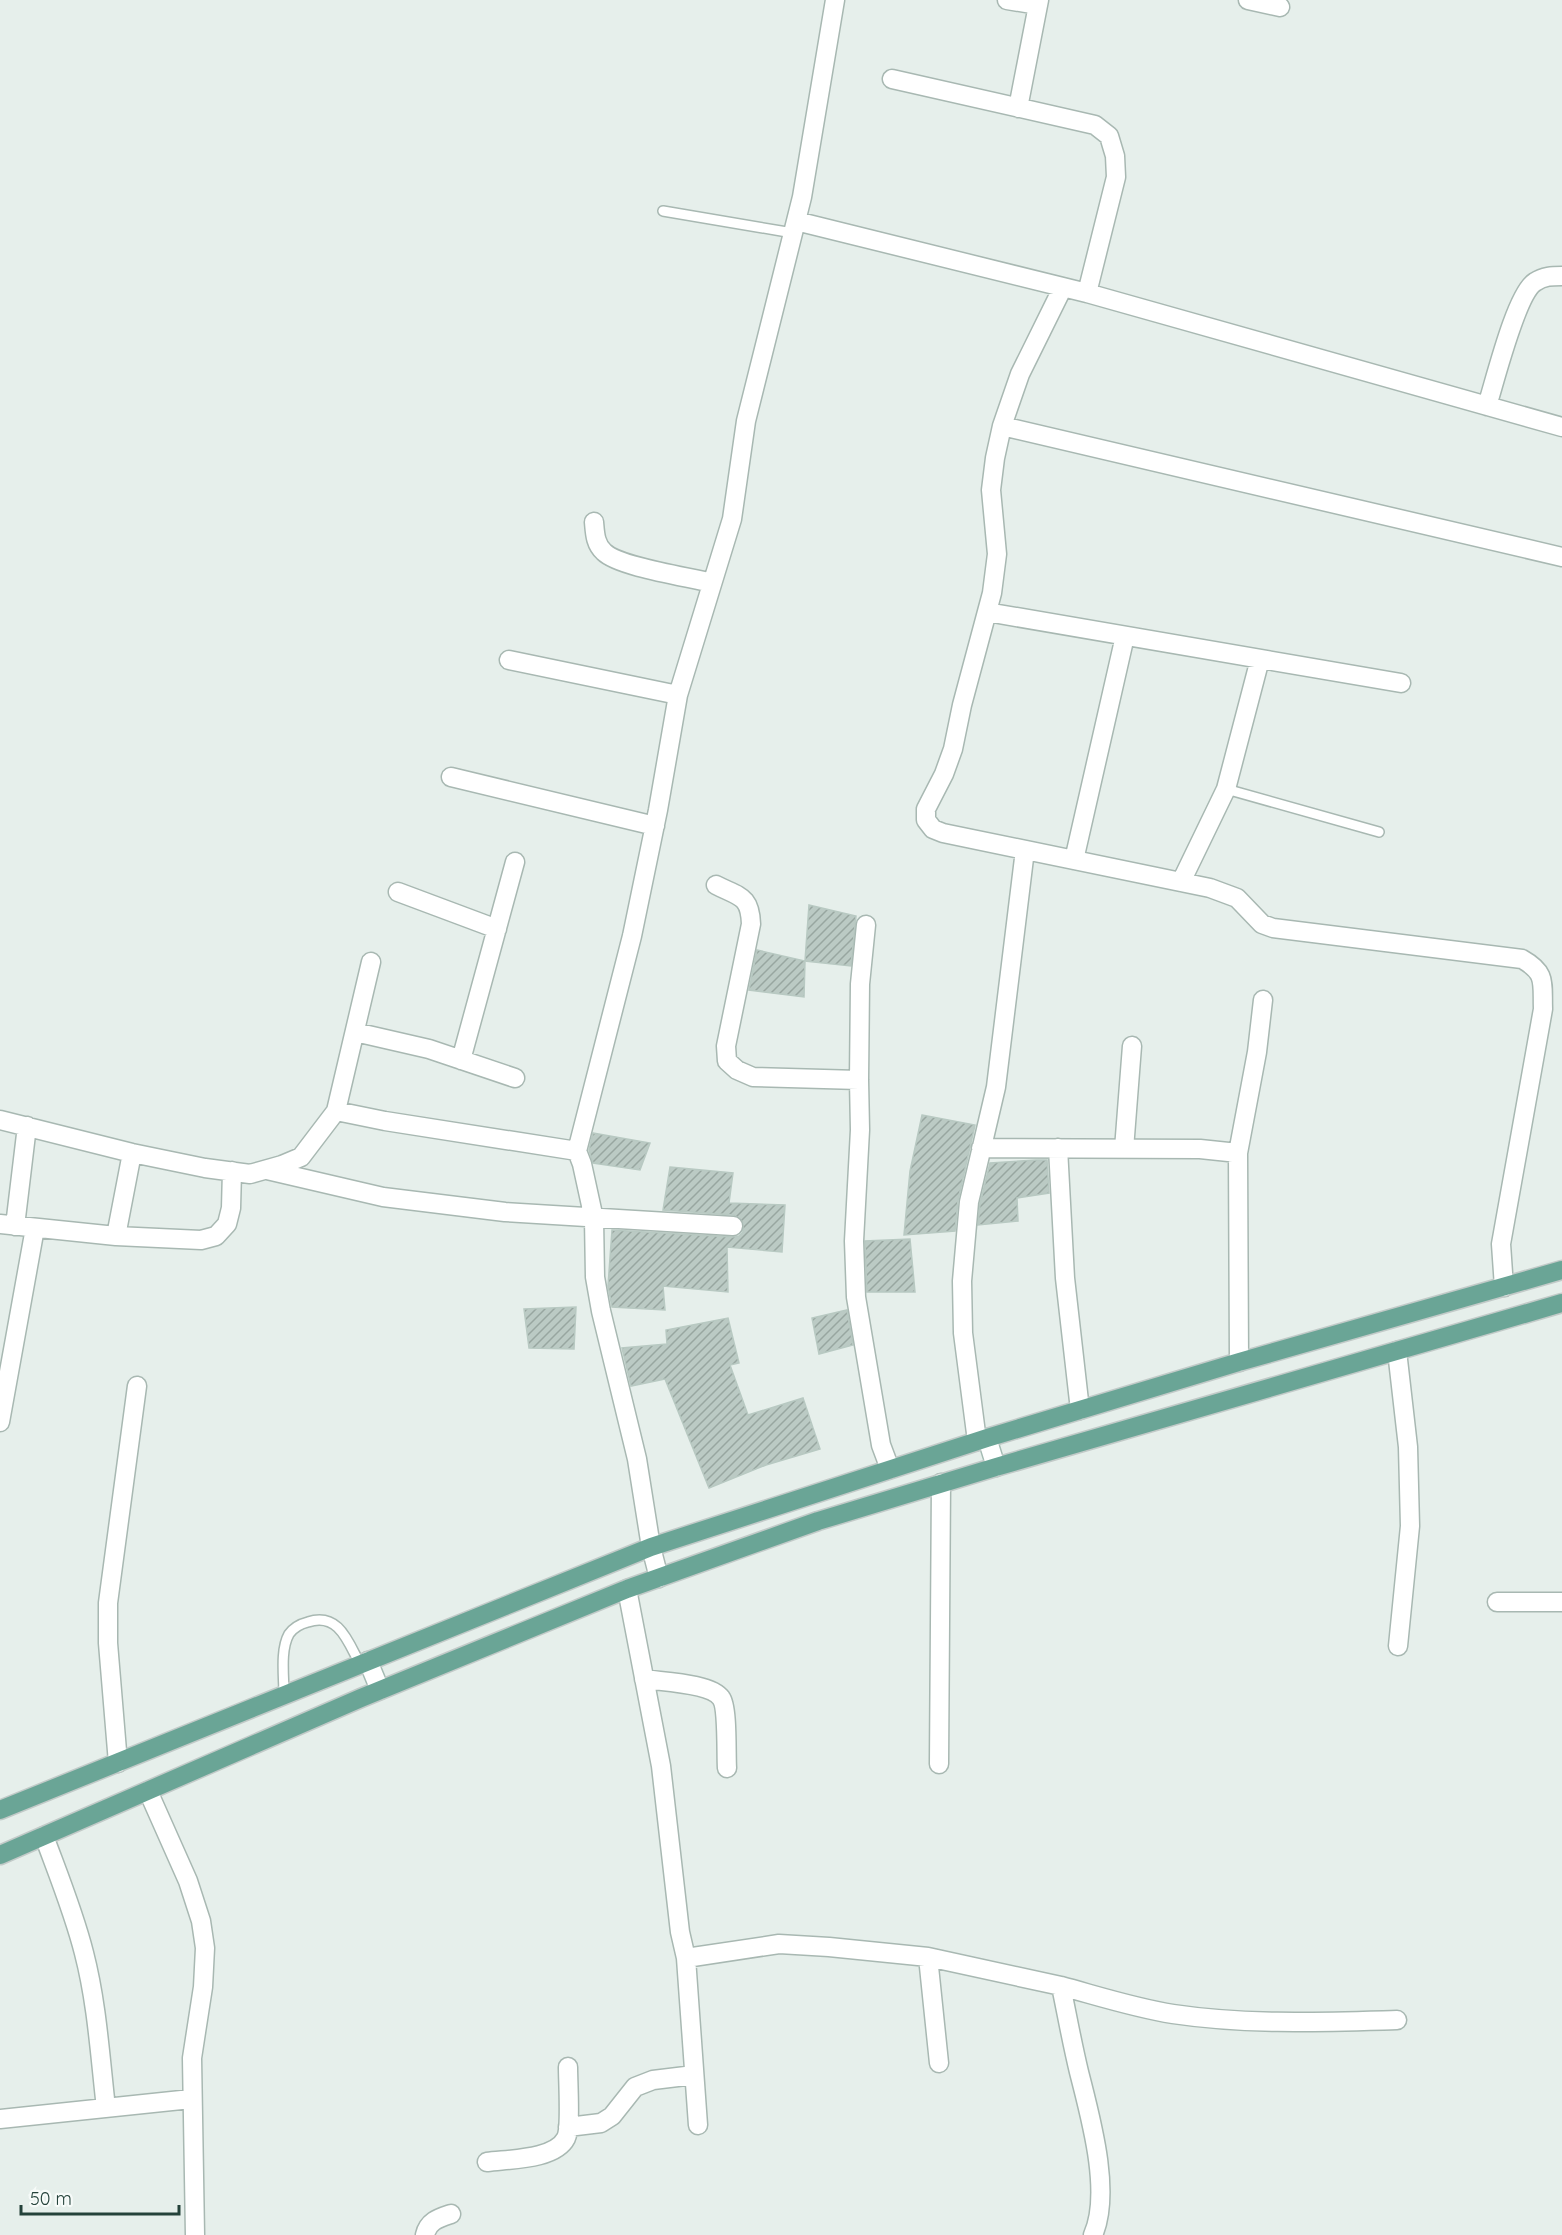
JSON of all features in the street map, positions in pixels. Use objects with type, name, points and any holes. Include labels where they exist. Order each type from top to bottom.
[{"type":"main road","points":[[0,1810],[651,1547],[982,1439],[1239,1362],[1562,1270]]},
{"type":"main road","points":[[0,1855],[380,1690],[627,1589],[818,1521],[941,1483],[1562,1303]]},
{"type":"street","points":[[659,1578],[651,1547],[637,1459],[601,1311],[595,1277],[594,1219],[589,1193],[576,1151],[632,936],[655,826],[678,696],[732,519],[746,421],[794,227],[835,0]]},
{"type":"street","points":[[1007,0],[1039,3],[1018,108]]},
{"type":"street","points":[[1248,0],[1280,7]]},
{"type":"street","points":[[892,79],[1095,125],[1109,136],[1115,156],[1116,177],[1087,293]]},
{"type":"street","points":[[794,227],[1087,293],[1562,427]]},
{"type":"street","points":[[1487,406],[1521,298],[1533,282],[1547,276],[1562,276]]},
{"type":"street","points":[[1063,287],[1020,374],[1002,426],[991,490],[997,554],[987,612],[953,749],[944,774],[926,809],[926,820],[933,829],[943,833],[1210,888],[1237,898],[1262,924],[1273,928],[1522,959],[1536,967],[1542,979],[1543,1010],[1501,1244],[1504,1287]]},
{"type":"street","points":[[1002,426],[1562,557]]},
{"type":"street","points":[[594,522],[597,542],[604,553],[624,562],[712,582]]},
{"type":"street","points":[[987,612],[1401,683]]},
{"type":"street","points":[[1074,860],[1125,636]]},
{"type":"street","points":[[1181,882],[1227,789],[1260,659]]},
{"type":"street","points":[[509,660],[678,696]]},
{"type":"street","points":[[451,777],[655,826]]},
{"type":"street","points":[[996,1467],[982,1439],[963,1333],[962,1281],[969,1202],[996,1087],[1024,850]]},
{"type":"street","points":[[461,1060],[515,862]]},
{"type":"street","points":[[716,885],[745,900],[751,907],[752,924],[726,1046],[727,1061],[737,1070],[753,1077],[859,1080]]},
{"type":"street","points":[[399,892],[497,929]]},
{"type":"street","points":[[866,926],[860,984],[860,1130],[854,1241],[856,1297],[881,1444],[890,1469]]},
{"type":"street","points":[[0,1120],[132,1153],[205,1168],[250,1174],[301,1157],[336,1111],[371,962]]},
{"type":"street","points":[[1239,1362],[1238,1153],[1254,1074],[1263,1000]]},
{"type":"street","points":[[355,1032],[429,1049],[515,1078]]},
{"type":"street","points":[[1124,1149],[1132,1046]]},
{"type":"street","points":[[336,1111],[385,1121],[576,1151]]},
{"type":"street","points":[[27,1126],[8,1225],[116,1236],[201,1240],[216,1236],[227,1224],[231,1208],[232,1171]]},
{"type":"street","points":[[981,1148],[1200,1149],[1238,1153]]},
{"type":"street","points":[[1058,1148],[1065,1278],[1080,1410]]},
{"type":"street","points":[[116,1236],[132,1153]]},
{"type":"street","points":[[265,1170],[383,1197],[505,1212],[733,1226]]},
{"type":"street","points":[[0,1422],[35,1228]]},
{"type":"street","points":[[1397,1352],[1408,1448],[1410,1526],[1398,1646]]},
{"type":"street","points":[[118,1762],[108,1643],[108,1603],[136,1386]]},
{"type":"street","points":[[939,1764],[941,1483]]},
{"type":"street","points":[[627,1589],[661,1766],[680,1932],[686,1958],[698,2125]]},
{"type":"street","points":[[1497,1602],[1562,1602]]},
{"type":"street","points":[[364,1663],[380,1690]]},
{"type":"street","points":[[644,1679],[708,1688],[721,1697],[724,1708],[727,1768]]},
{"type":"street","points":[[148,1791],[188,1881],[201,1921],[205,1948],[203,1987],[192,2058],[195,2235]]},
{"type":"street","points":[[44,1836],[77,1925],[85,1954],[94,1996],[106,2108]]},
{"type":"street","points":[[686,1958],[779,1944],[829,1947],[928,1957],[1171,2013],[1222,2020],[1325,2022],[1397,2020]]},
{"type":"street","points":[[928,1957],[939,2063]]},
{"type":"street","points":[[1061,1986],[1095,2135],[1099,2186],[1098,2223],[1093,2235]]},
{"type":"street","points":[[487,2162],[542,2155],[556,2149],[567,2138],[568,2067]]},
{"type":"street","points":[[568,2127],[601,2123],[612,2116],[635,2087],[653,2080],[694,2075]]},
{"type":"street","points":[[0,2119],[191,2099]]},
{"type":"street","points":[[425,2235],[434,2220],[451,2214]]},
{"type":"lane","points":[[663,212],[794,227]]},
{"type":"lane","points":[[1227,789],[1379,832]]},
{"type":"lane","points":[[284,1695],[285,1649],[288,1635],[296,1626],[312,1620],[327,1620],[338,1624],[364,1663]]},
{"type":"building","points":[[809,905],[856,916],[851,966],[805,961]]},
{"type":"building","points":[[757,950],[805,961],[804,997],[749,990]]},
{"type":"building","points":[[922,1115],[975,1125],[958,1200],[955,1231],[904,1235],[910,1171]]},
{"type":"building","points":[[593,1133],[650,1143],[640,1170],[593,1163],[589,1150]]},
{"type":"building","points":[[1047,1160],[1049,1193],[1017,1198],[1018,1221],[978,1225],[980,1204],[990,1163]]},
{"type":"building","points":[[670,1167],[733,1173],[729,1203],[785,1205],[782,1252],[727,1247],[728,1292],[663,1286],[665,1310],[612,1307],[608,1286],[612,1230],[732,1237],[739,1236],[743,1232],[743,1222],[734,1215],[663,1210]]},
{"type":"building","points":[[910,1239],[915,1292],[867,1292],[865,1241]]},
{"type":"building","points":[[576,1307],[574,1349],[529,1348],[524,1309]]},
{"type":"building","points":[[847,1310],[853,1345],[819,1354],[812,1318]]},
{"type":"building","points":[[728,1318],[739,1363],[730,1365],[748,1415],[803,1398],[820,1449],[766,1465],[709,1488],[665,1379],[631,1386],[622,1348],[667,1344],[666,1330]]}]
